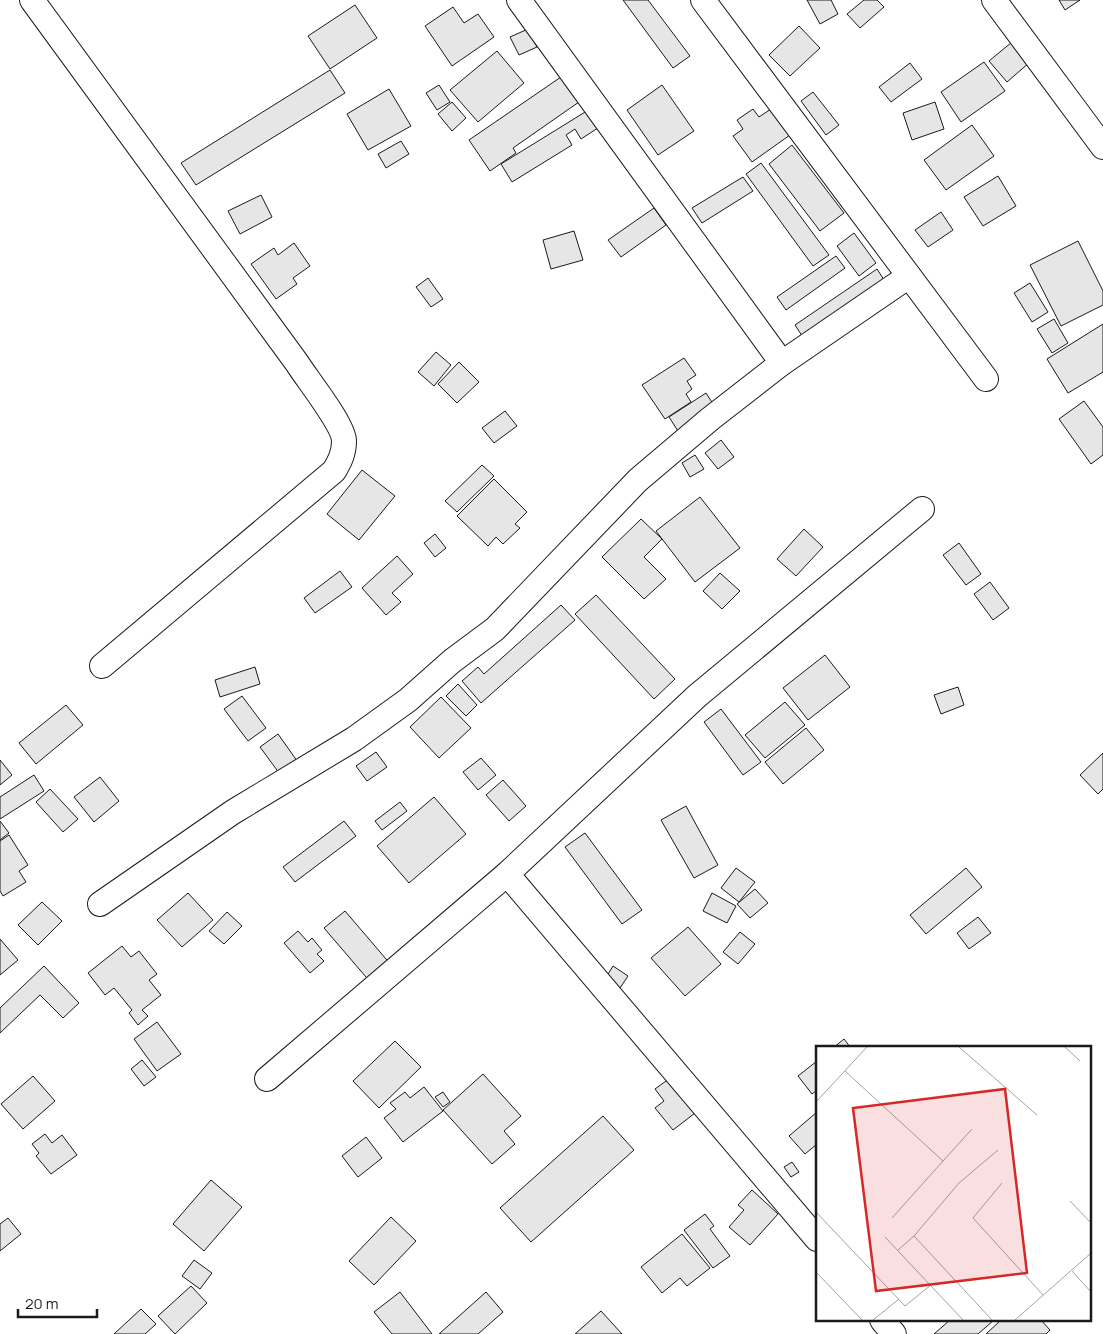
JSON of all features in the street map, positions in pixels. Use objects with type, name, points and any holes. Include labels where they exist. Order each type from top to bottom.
[{"type":"street","points":[[32,0],[297,363],[338,425],[344,439],[343,456],[334,471],[102,666]]},
{"type":"street","points":[[519,0],[782,363]]},
{"type":"street","points":[[703,0],[986,379]]},
{"type":"street","points":[[994,0],[1103,146]]},
{"type":"street","points":[[100,904],[233,812],[354,739],[408,700],[452,661],[495,629],[638,480],[710,419],[782,363],[909,276]]},
{"type":"street","points":[[267,1079],[507,874],[697,696],[922,509]]},
{"type":"street","points":[[507,874],[816,1238]]},
{"type":"street","points":[[884,1322],[894,1334]]},
{"type":"building","points":[[623,0],[648,0],[690,56],[673,68]]},
{"type":"building","points":[[807,0],[831,0],[838,14],[820,24]]},
{"type":"building","points":[[864,0],[877,0],[884,7],[860,28],[847,14]]},
{"type":"building","points":[[1059,0],[1080,0],[1065,10]]},
{"type":"building","points":[[355,5],[377,38],[330,69],[308,36]]},
{"type":"building","points":[[453,7],[464,23],[478,14],[494,37],[452,66],[425,26]]},
{"type":"building","points":[[799,26],[820,48],[790,76],[769,55]]},
{"type":"building","points":[[528,29],[537,47],[519,55],[510,37]]},
{"type":"building","points":[[1012,42],[1030,62],[1007,82],[989,61]]},
{"type":"building","points":[[497,51],[524,83],[478,122],[450,90]]},
{"type":"building","points":[[984,62],[1005,91],[961,122],[941,92]]},
{"type":"building","points":[[910,63],[922,79],[891,102],[879,87]]},
{"type":"building","points":[[330,70],[345,93],[196,185],[181,163]]},
{"type":"building","points":[[561,77],[579,102],[513,148],[516,153],[490,171],[469,140]]},
{"type":"building","points":[[439,85],[450,102],[437,110],[426,93]]},
{"type":"building","points":[[662,85],[694,131],[658,155],[627,110]]},
{"type":"building","points":[[389,89],[411,126],[368,150],[347,114]]},
{"type":"building","points":[[813,92],[839,125],[826,135],[801,101]]},
{"type":"building","points":[[452,102],[466,118],[452,131],[438,114]]},
{"type":"building","points":[[935,102],[944,129],[912,140],[903,113]]},
{"type":"building","points":[[590,109],[601,126],[581,139],[575,129],[566,135],[572,145],[512,182],[501,164]]},
{"type":"building","points":[[753,109],[759,117],[771,109],[790,135],[752,162],[733,136],[743,129],[737,120]]},
{"type":"building","points":[[972,125],[994,156],[946,190],[924,160]]},
{"type":"building","points":[[401,141],[409,154],[386,168],[378,154]]},
{"type":"building","points":[[792,145],[844,213],[820,231],[769,164]]},
{"type":"building","points":[[761,163],[829,255],[813,266],[746,174]]},
{"type":"building","points":[[998,176],[1016,206],[983,226],[964,197]]},
{"type":"building","points":[[743,177],[753,191],[702,223],[692,208]]},
{"type":"building","points":[[261,195],[272,217],[240,234],[228,211]]},
{"type":"building","points":[[654,208],[666,225],[621,257],[608,240]]},
{"type":"building","points":[[941,212],[953,230],[928,247],[915,230]]},
{"type":"building","points":[[574,231],[583,260],[551,269],[543,240]]},
{"type":"building","points":[[854,233],[876,263],[859,276],[837,246]]},
{"type":"building","points":[[1078,241],[1103,291],[1103,305],[1061,326],[1030,265]]},
{"type":"building","points":[[294,243],[310,266],[293,278],[297,284],[276,299],[251,264],[274,248],[278,255]]},
{"type":"building","points":[[836,256],[845,268],[786,310],[777,297]]},
{"type":"building","points":[[877,269],[888,286],[806,342],[795,325]]},
{"type":"building","points":[[428,278],[443,299],[431,307],[416,287]]},
{"type":"building","points":[[1030,283],[1048,312],[1032,322],[1014,293]]},
{"type":"building","points":[[1054,319],[1068,343],[1052,353],[1037,329]]},
{"type":"building","points":[[1103,324],[1103,372],[1068,393],[1047,359]]},
{"type":"building","points":[[436,352],[451,365],[434,386],[418,372]]},
{"type":"building","points":[[684,358],[696,375],[687,381],[692,389],[686,394],[691,402],[665,419],[642,385]]},
{"type":"building","points":[[459,362],[479,382],[457,403],[438,384]]},
{"type":"building","points":[[706,393],[715,407],[678,431],[669,417]]},
{"type":"building","points":[[1084,401],[1103,427],[1103,455],[1091,464],[1059,419]]},
{"type":"building","points":[[505,411],[517,426],[494,443],[482,428]]},
{"type":"building","points":[[721,440],[734,457],[718,469],[705,453]]},
{"type":"building","points":[[695,455],[704,469],[690,477],[682,463]]},
{"type":"building","points":[[482,465],[494,476],[457,512],[445,501]]},
{"type":"building","points":[[362,470],[395,496],[359,540],[327,514]]},
{"type":"building","points":[[494,479],[527,512],[515,524],[520,528],[503,544],[496,537],[488,546],[457,516]]},
{"type":"building","points":[[700,497],[740,548],[695,582],[656,531]]},
{"type":"building","points":[[641,519],[662,539],[644,557],[666,579],[644,599],[602,557]]},
{"type":"building","points":[[804,529],[823,547],[796,576],[777,559]]},
{"type":"building","points":[[435,534],[446,548],[435,557],[424,543]]},
{"type":"building","points":[[959,543],[981,574],[966,585],[943,555]]},
{"type":"building","points":[[397,556],[413,574],[392,593],[401,602],[386,615],[362,588]]},
{"type":"building","points":[[340,571],[352,587],[315,613],[304,598]]},
{"type":"building","points":[[720,573],[740,591],[722,609],[703,591]]},
{"type":"building","points":[[990,582],[1009,608],[993,620],[974,594]]},
{"type":"building","points":[[596,595],[675,679],[654,699],[575,614]]},
{"type":"building","points":[[561,605],[575,620],[481,703],[462,681],[478,667],[484,674]]},
{"type":"building","points":[[825,655],[850,687],[808,720],[783,688]]},
{"type":"building","points":[[255,667],[260,684],[220,697],[215,680]]},
{"type":"building","points":[[458,684],[477,705],[466,716],[446,696]]},
{"type":"building","points":[[958,687],[964,705],[941,714],[934,695]]},
{"type":"building","points":[[242,696],[266,728],[248,741],[224,709]]},
{"type":"building","points":[[441,697],[471,728],[439,758],[410,727]]},
{"type":"building","points":[[785,702],[805,725],[765,758],[745,735]]},
{"type":"building","points":[[66,705],[83,725],[36,764],[19,743]]},
{"type":"building","points":[[721,709],[761,762],[743,775],[704,722]]},
{"type":"building","points":[[806,728],[824,750],[783,784],[765,762]]},
{"type":"building","points":[[278,734],[300,765],[282,777],[260,747]]},
{"type":"building","points":[[376,752],[387,767],[367,781],[356,766]]},
{"type":"building","points":[[1103,753],[1103,789],[1098,794],[1080,775]]},
{"type":"building","points":[[481,758],[496,775],[478,790],[463,772]]},
{"type":"building","points":[[0,760],[12,775],[0,785]]},
{"type":"building","points":[[34,775],[44,791],[0,819],[0,797]]},
{"type":"building","points":[[100,777],[119,801],[94,822],[74,797]]},
{"type":"building","points":[[503,780],[526,806],[509,821],[486,795]]},
{"type":"building","points":[[50,789],[78,819],[63,832],[36,802]]},
{"type":"building","points":[[434,797],[466,834],[409,883],[377,846]]},
{"type":"building","points":[[400,802],[407,811],[382,830],[375,821]]},
{"type":"building","points":[[686,806],[718,865],[694,878],[661,820]]},
{"type":"building","points":[[0,821],[9,833],[0,840]]},
{"type":"building","points":[[344,821],[356,836],[295,882],[283,867]]},
{"type":"building","points":[[585,833],[642,910],[622,924],[565,847]]},
{"type":"building","points":[[9,835],[28,865],[19,871],[26,882],[3,896],[0,891],[0,841]]},
{"type":"building","points":[[736,868],[755,882],[739,902],[721,888]]},
{"type":"building","points":[[966,868],[982,887],[926,934],[910,915]]},
{"type":"building","points":[[755,889],[768,903],[750,918],[737,904]]},
{"type":"building","points":[[188,893],[213,920],[182,947],[157,920]]},
{"type":"building","points":[[712,893],[736,906],[727,923],[703,911]]},
{"type":"building","points":[[42,902],[62,921],[38,945],[18,925]]},
{"type":"building","points":[[345,911],[392,966],[372,984],[324,928]]},
{"type":"building","points":[[227,912],[242,926],[224,944],[209,931]]},
{"type":"building","points":[[978,917],[991,933],[969,949],[957,933]]},
{"type":"building","points":[[688,927],[721,964],[685,996],[651,958]]},
{"type":"building","points":[[298,931],[308,942],[312,938],[322,950],[317,954],[324,961],[310,973],[284,943]]},
{"type":"building","points":[[740,932],[755,944],[738,964],[723,952]]},
{"type":"building","points":[[0,939],[18,960],[0,975]]},
{"type":"building","points":[[122,946],[131,957],[139,951],[157,974],[149,980],[161,995],[142,1010],[148,1016],[138,1025],[129,1013],[132,1010],[114,988],[105,995],[88,973]]},
{"type":"building","points":[[44,966],[79,1003],[63,1018],[40,995],[0,1033],[0,1008]]},
{"type":"building","points":[[613,966],[628,976],[616,994],[602,984]]},
{"type":"building","points":[[157,1022],[181,1054],[157,1071],[134,1039]]},
{"type":"building","points":[[844,1039],[849,1046],[835,1046]]},
{"type":"building","points":[[395,1041],[421,1067],[379,1108],[353,1081]]},
{"type":"building","points":[[142,1060],[156,1077],[144,1086],[131,1069]]},
{"type":"building","points":[[816,1062],[816,1091],[812,1094],[798,1076]]},
{"type":"building","points":[[483,1074],[521,1116],[504,1131],[515,1144],[492,1164],[443,1110]]},
{"type":"building","points":[[33,1076],[55,1101],[23,1129],[1,1104]]},
{"type":"building","points":[[673,1076],[699,1110],[673,1130],[655,1108],[664,1101],[655,1089]]},
{"type":"building","points":[[424,1087],[443,1111],[403,1142],[384,1118],[396,1109],[390,1103],[405,1092],[410,1098]]},
{"type":"building","points":[[443,1092],[450,1102],[443,1107],[435,1097]]},
{"type":"building","points":[[816,1113],[816,1145],[805,1154],[789,1136]]},
{"type":"building","points":[[603,1116],[634,1150],[531,1242],[500,1208]]},
{"type":"building","points":[[45,1134],[52,1143],[62,1135],[77,1155],[51,1174],[36,1156],[39,1153],[32,1144]]},
{"type":"building","points":[[366,1137],[382,1158],[358,1177],[342,1156]]},
{"type":"building","points":[[792,1162],[799,1172],[791,1177],[784,1167]]},
{"type":"building","points":[[211,1180],[242,1207],[204,1251],[173,1224]]},
{"type":"building","points":[[752,1190],[778,1214],[750,1245],[729,1227],[744,1210],[738,1205]]},
{"type":"building","points":[[705,1214],[714,1226],[710,1229],[730,1256],[713,1268],[684,1230]]},
{"type":"building","points":[[391,1217],[416,1241],[374,1285],[349,1261]]},
{"type":"building","points":[[8,1218],[21,1234],[0,1251],[0,1224]]},
{"type":"building","points":[[682,1234],[710,1268],[687,1286],[680,1278],[662,1293],[641,1267]]},
{"type":"building","points":[[194,1260],[212,1273],[200,1289],[182,1276]]},
{"type":"building","points":[[191,1286],[207,1303],[175,1334],[158,1316]]},
{"type":"building","points":[[400,1292],[432,1334],[392,1334],[374,1312]]},
{"type":"building","points":[[486,1292],[503,1312],[478,1334],[439,1334]]},
{"type":"building","points":[[141,1309],[156,1324],[145,1334],[114,1334]]},
{"type":"building","points":[[601,1311],[622,1334],[575,1334]]},
{"type":"building","points":[[948,1322],[992,1322],[978,1334],[934,1334]]},
{"type":"building","points":[[999,1322],[1043,1322],[1050,1330],[1046,1334],[986,1334]]}]
